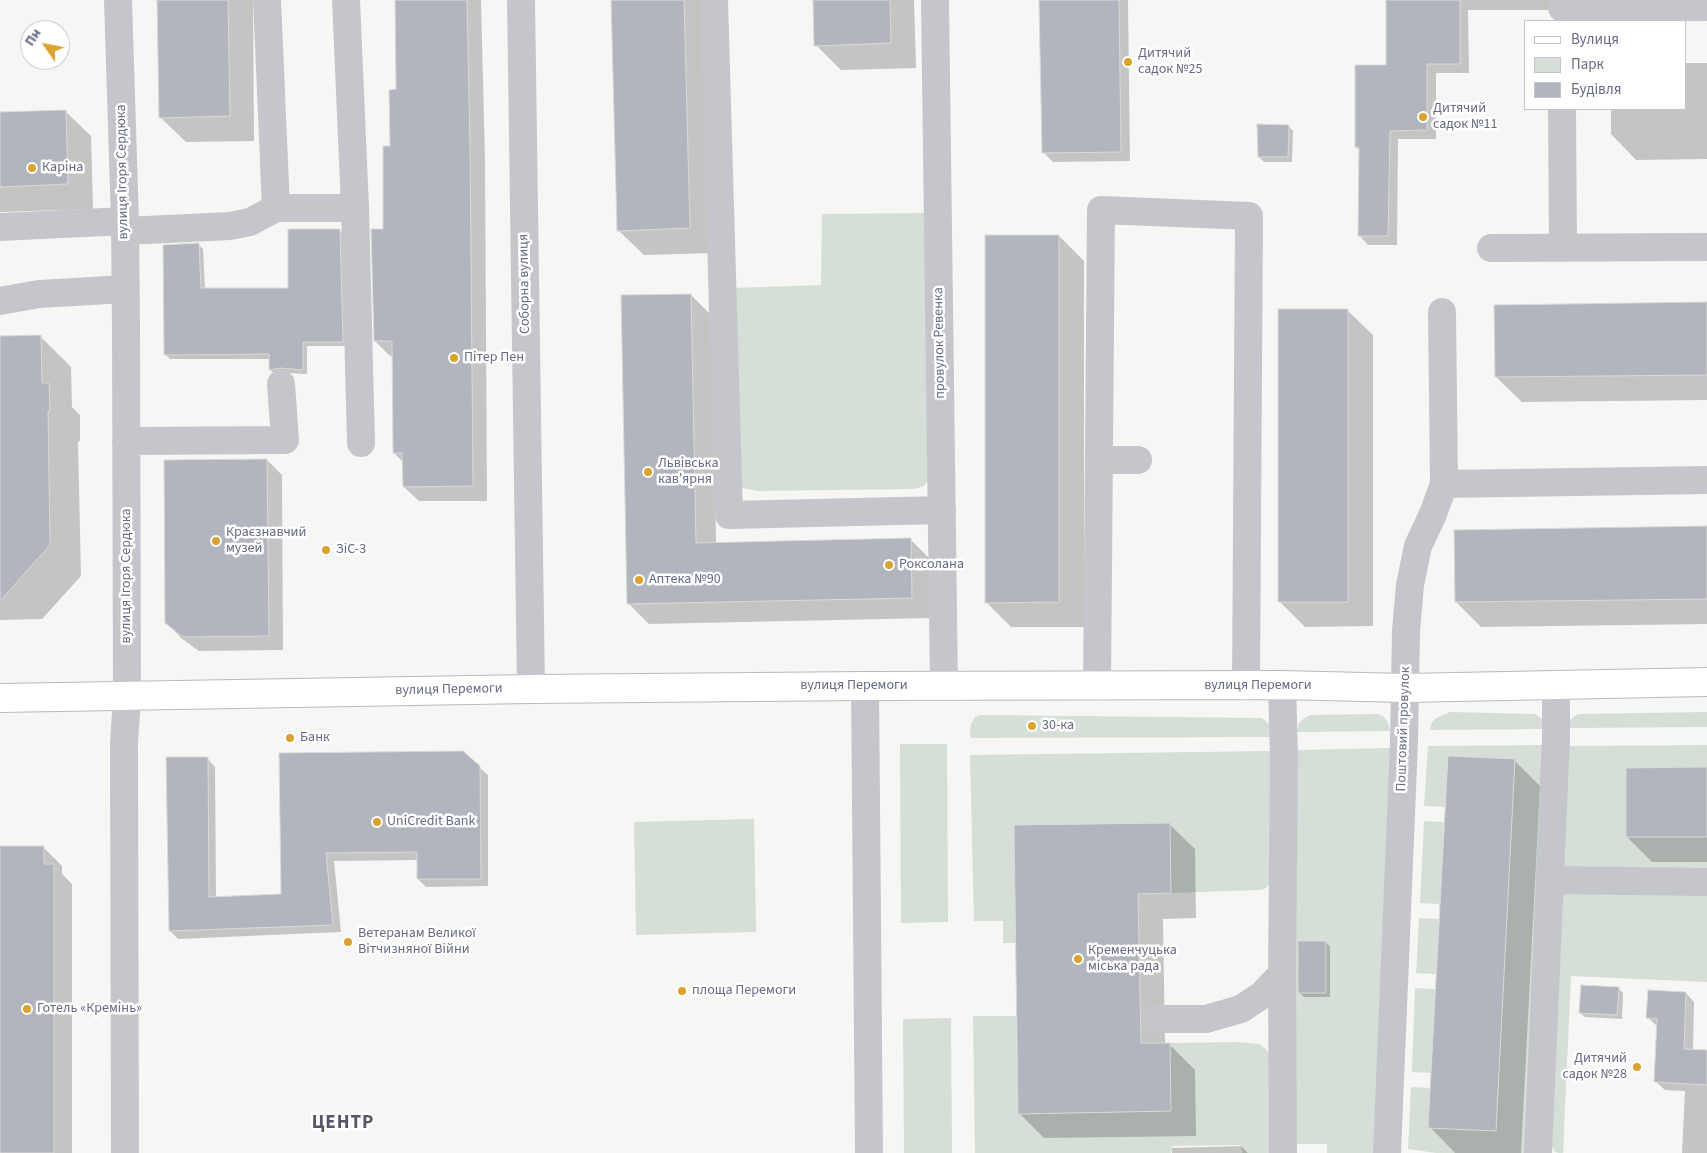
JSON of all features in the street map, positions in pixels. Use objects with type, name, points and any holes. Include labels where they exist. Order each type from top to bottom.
[{"type":"main road","name":"вулиця Перемоги","points":[[0,698],[531,689],[1282,685],[1406,688],[1707,682]]},
{"type":"street","name":"вулиця Ігоря Сердюка","points":[[118,0],[125,226],[127,696],[124,744],[125,1153]]},
{"type":"street","points":[[267,0],[276,208]]},
{"type":"street","points":[[346,0],[355,208],[361,443]]},
{"type":"street","name":"Соборна вулиця","points":[[521,0],[531,689]]},
{"type":"street","points":[[714,0],[728,515],[942,510]]},
{"type":"street","name":"провулок Ревенка","points":[[936,0],[944,686]]},
{"type":"street","points":[[1562,10],[1707,7]]},
{"type":"street","points":[[1562,110],[1562,248]]},
{"type":"street","points":[[0,227],[230,226],[250,222],[276,208],[355,208]]},
{"type":"street","points":[[1097,686],[1101,210],[1248,216],[1246,686]]},
{"type":"street","points":[[1491,248],[1707,247]]},
{"type":"street","points":[[0,301],[39,294],[125,289]]},
{"type":"street","name":"Поштовий провулок","points":[[1387,1153],[1406,688],[1406,631],[1410,586],[1418,546],[1444,484],[1442,312]]},
{"type":"street","points":[[126,441],[285,440],[281,384]]},
{"type":"street","points":[[1099,460],[1138,460]]},
{"type":"street","points":[[1444,484],[1707,480]]},
{"type":"street","points":[[1538,1153],[1556,737],[1556,684]]},
{"type":"street","points":[[1282,685],[1284,757],[1283,1153]]},
{"type":"street","points":[[865,686],[870,1153]]},
{"type":"street","points":[[1550,880],[1707,882]]},
{"type":"street","points":[[1158,1019],[1206,1019],[1241,1009],[1262,995],[1282,974]]},
{"type":"green space","points":[[930,213],[931,476],[924,486],[914,489],[757,491],[743,488],[733,478],[731,288],[821,285],[822,214]]},
{"type":"green space","points":[[1450,712],[1535,714],[1541,718],[1547,729],[1430,730],[1431,724],[1436,718]]},
{"type":"green space","points":[[1707,712],[1707,727],[1568,728],[1570,720],[1578,714]]},
{"type":"green space","points":[[1378,714],[1384,717],[1390,731],[1297,732],[1298,725],[1310,715]]},
{"type":"green space","points":[[980,715],[1262,718],[1269,724],[1271,737],[971,738],[971,724],[975,717]]},
{"type":"green space","points":[[900,744],[947,744],[948,922],[901,923]]},
{"type":"green space","points":[[1547,745],[1527,1153],[1436,1153],[1408,1149],[1411,1087],[1430,1088],[1429,1128],[1496,1131],[1515,759],[1448,756],[1445,807],[1424,806],[1428,746]]},
{"type":"green space","points":[[1707,745],[1707,873],[1563,869],[1565,746]]},
{"type":"green space","points":[[1390,748],[1376,1153],[1327,1153],[1327,1144],[1291,1144],[1296,750]]},
{"type":"green space","points":[[1271,751],[1271,882],[1266,888],[1261,890],[1171,893],[1169,823],[1014,825],[1016,943],[1003,943],[1003,921],[974,921],[970,755]]},
{"type":"green space","points":[[754,819],[756,932],[636,935],[634,822]]},
{"type":"green space","points":[[1424,821],[1444,822],[1440,904],[1420,903]]},
{"type":"green space","points":[[1562,891],[1707,892],[1707,982],[1571,976],[1563,1153],[1559,1153],[1555,1152],[1550,1143]]},
{"type":"green space","points":[[1419,918],[1439,919],[1436,974],[1416,973]]},
{"type":"green space","points":[[1415,988],[1435,989],[1431,1073],[1412,1072]]},
{"type":"green space","points":[[973,1016],[1016,1016],[1018,1114],[1170,1111],[1170,1043],[1236,1042],[1259,1044],[1270,1055],[1273,1153],[1242,1153],[1241,1145],[1172,1146],[1171,1153],[975,1153]]},
{"type":"green space","points":[[951,1018],[952,1153],[904,1153],[903,1019]]},
{"type":"building","points":[[157,0],[228,0],[230,116],[159,118]]},
{"type":"building","points":[[395,0],[467,0],[473,486],[403,487],[402,453],[393,453],[392,341],[374,341],[371,229],[383,229],[383,146],[390,146],[389,90],[396,89]]},
{"type":"building","points":[[611,0],[684,0],[690,228],[617,231]]},
{"type":"building","points":[[813,0],[890,0],[891,43],[814,46]]},
{"type":"building","points":[[1039,0],[1119,0],[1121,152],[1042,153]]},
{"type":"building","points":[[1386,0],[1460,0],[1460,64],[1427,64],[1427,130],[1390,131],[1388,236],[1358,236],[1359,147],[1355,147],[1355,65],[1386,65]]},
{"type":"building","points":[[66,110],[68,184],[0,187],[0,112]]},
{"type":"building","points":[[1257,124],[1289,125],[1288,157],[1258,157]]},
{"type":"building","points":[[288,229],[340,229],[343,342],[303,342],[303,370],[280,368],[269,370],[269,354],[164,355],[163,245],[199,243],[201,288],[288,288]]},
{"type":"building","points":[[985,235],[1059,235],[1059,602],[985,603]]},
{"type":"building","points":[[691,294],[696,543],[911,538],[912,598],[627,604],[621,295]]},
{"type":"building","points":[[1707,302],[1707,375],[1495,377],[1494,305]]},
{"type":"building","points":[[1278,309],[1348,309],[1348,602],[1278,602]]},
{"type":"building","points":[[41,335],[42,383],[49,383],[50,545],[0,601],[0,336]]},
{"type":"building","name":"Краєзнавчий музей","points":[[267,459],[269,636],[183,637],[165,623],[164,460]]},
{"type":"building","points":[[1707,526],[1707,599],[1455,602],[1454,530]]},
{"type":"building","name":"UniCredit Bank","points":[[463,751],[480,766],[481,879],[417,879],[417,852],[326,853],[333,925],[169,931],[166,757],[208,757],[209,897],[281,894],[279,753]]},
{"type":"building","points":[[1448,756],[1515,759],[1496,1131],[1428,1128]]},
{"type":"building","points":[[1707,767],[1707,837],[1626,837],[1626,768]]},
{"type":"building","name":"Кременчуцька міська рада","points":[[1170,823],[1171,893],[1138,894],[1141,1043],[1170,1043],[1171,1111],[1018,1114],[1014,825]]},
{"type":"building","name":"Готель «Кремінь»","points":[[0,846],[44,846],[44,864],[54,864],[54,1153],[0,1153]]},
{"type":"building","points":[[1298,941],[1326,941],[1326,993],[1298,993]]},
{"type":"building","points":[[1581,985],[1619,987],[1617,1015],[1579,1013]]},
{"type":"building","points":[[1648,990],[1686,992],[1684,1049],[1707,1050],[1707,1085],[1654,1082],[1657,1019],[1646,1018]]},
{"type":"place","name":"Дитячий садок №25","points":[[1128,62]]},
{"type":"place","name":"Дитячий садок №11","points":[[1423,117]]},
{"type":"place","name":"Каріна","points":[[32,168]]},
{"type":"place","name":"Пітер Пен","points":[[454,358]]},
{"type":"place","name":"Львiвська кав'ярня","points":[[648,472]]},
{"type":"place","name":"Краєзнавчий музей","points":[[216,541]]},
{"type":"place","name":"ЗіС-3","points":[[326,550]]},
{"type":"place","name":"Роксолана","points":[[889,565]]},
{"type":"place","name":"Аптека №90","points":[[639,580]]},
{"type":"place","name":"30-ка","points":[[1032,726]]},
{"type":"place","name":"Банк","points":[[290,738]]},
{"type":"place","name":"UniCredit Bank","points":[[377,822]]},
{"type":"place","name":"Ветеранам Великої Вітчизняної Війни","points":[[348,942]]},
{"type":"place","name":"Кременчуцька міська рада","points":[[1078,959]]},
{"type":"place","name":"площа Перемоги","points":[[682,991]]},
{"type":"place","name":"Готель «Кремінь»","points":[[27,1009]]},
{"type":"place","name":"Дитячий садок №28","points":[[1637,1067]]},
{"type":"district","name":"ЦЕНТР","points":[[343,1124]]}]
